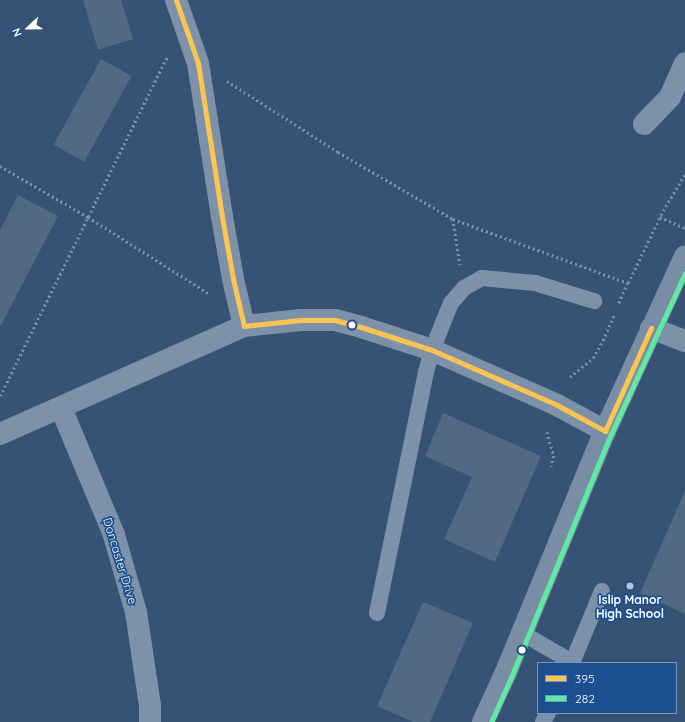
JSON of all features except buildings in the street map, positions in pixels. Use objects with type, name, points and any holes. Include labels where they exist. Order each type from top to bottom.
[{"type":"street","points":[[176,0],[196,56],[233,279],[244,326]]},
{"type":"street","points":[[644,124],[670,97],[685,63]]},
{"type":"street","points":[[483,722],[522,633],[605,431],[685,256]]},
{"type":"street","points":[[0,434],[244,326],[301,320],[335,320],[432,350],[557,405],[605,431]]},
{"type":"street","points":[[651,328],[685,340]]},
{"type":"street","name":"Doncaster Drive","points":[[61,408],[114,535],[136,612],[150,706],[150,722]]},
{"type":"lane","points":[[377,613],[424,380],[432,350],[452,302],[464,288],[482,278],[535,284],[594,301]]},
{"type":"lane","points":[[522,633],[572,662],[602,591]]},
{"type":"path","points":[[0,396],[166,59],[196,56],[338,152],[453,219],[628,283]]},
{"type":"path","points":[[0,166],[88,217],[215,297]]},
{"type":"path","points":[[570,378],[593,358],[605,336],[660,216],[685,174]]},
{"type":"path","points":[[660,216],[685,228]]},
{"type":"path","points":[[453,219],[464,288]]},
{"type":"path","points":[[547,432],[554,456],[551,467]]},
{"type":"transit line","name":"395","points":[[176,0],[198,63],[222,217],[233,279],[244,326]]},
{"type":"transit line","name":"282","points":[[491,722],[512,675],[611,434],[685,273]]},
{"type":"transit line","name":"395","points":[[244,326],[301,320],[335,320],[361,327],[432,350],[557,405],[605,431]]},
{"type":"transit line","name":"395","points":[[605,431],[651,328]]},
{"type":"place","name":"Islip Manor High School","points":[[630,586]]}]
